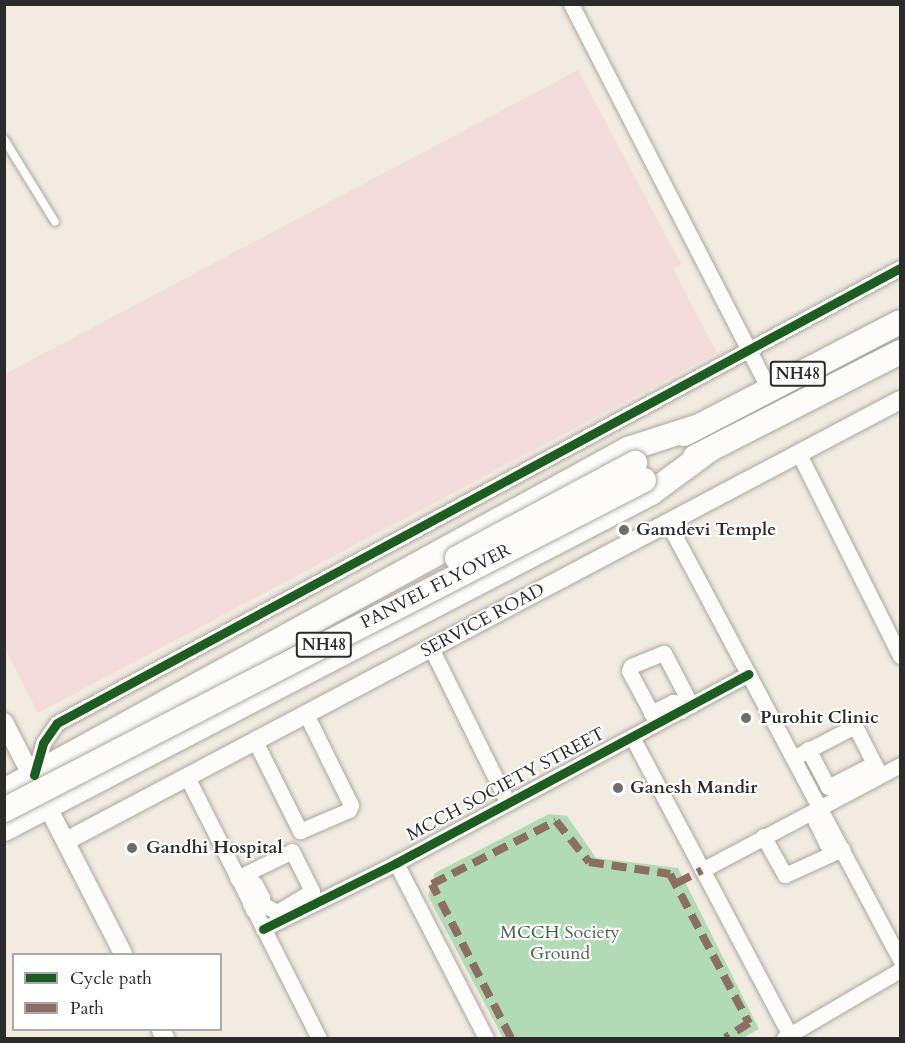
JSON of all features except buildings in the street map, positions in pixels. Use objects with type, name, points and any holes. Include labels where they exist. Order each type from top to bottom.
[{"type":"highway","name":"NH48","points":[[696,427],[900,322]]},
{"type":"highway","name":"NH48","points":[[708,451],[900,352]]},
{"type":"highway","points":[[4,791],[628,449],[696,427]]},
{"type":"highway","name":"PANVEL FLYOVER","points":[[4,810],[640,471],[696,427]]},
{"type":"highway","points":[[4,829],[651,493],[708,451]]},
{"type":"highway","name":"PANVEL FLYOVER","points":[[4,798],[640,471],[708,451]]},
{"type":"street","points":[[571,4],[769,389]]},
{"type":"street","points":[[34,776],[43,743],[57,723],[900,268]]},
{"type":"street","name":"SERVICE ROAD","points":[[66,841],[900,400]]},
{"type":"street","points":[[799,454],[900,656]]},
{"type":"street","points":[[668,523],[793,758],[813,813],[832,850],[900,960]]},
{"type":"street","points":[[431,648],[508,803]]},
{"type":"street","points":[[654,718],[630,670],[660,651],[686,708]]},
{"type":"street","points":[[632,737],[654,718],[686,708],[749,674]]},
{"type":"street","points":[[255,741],[300,831],[349,810],[351,805],[306,714]]},
{"type":"street","points":[[4,722],[34,776],[122,953]]},
{"type":"street","points":[[793,758],[855,726],[874,771]]},
{"type":"street","name":"MCCH SOCIETY STREET","points":[[482,1037],[396,863],[632,737],[787,1036]]},
{"type":"street","points":[[808,749],[828,787]]},
{"type":"street","points":[[813,813],[828,787],[874,771],[900,765]]},
{"type":"street","points":[[702,870],[763,836],[813,813],[874,771]]},
{"type":"street","points":[[187,777],[262,929],[320,1038]]},
{"type":"street","points":[[763,836],[782,874],[832,850]]},
{"type":"street","points":[[237,878],[292,851],[312,891],[311,900]]},
{"type":"street","points":[[252,907],[264,905],[277,912],[311,900],[396,863]]},
{"type":"street","points":[[252,907],[262,897],[255,884]]},
{"type":"street","points":[[262,929],[311,900]]},
{"type":"street","points":[[787,1036],[900,970]]},
{"type":"lane","points":[[4,139],[55,222]]},
{"type":"shaded area","points":[[578,70],[681,264],[673,269],[717,353],[38,713],[5,649],[5,374]]},
{"type":"green space","name":"MCCH Society Ground","points":[[549,814],[567,816],[596,858],[678,868],[759,1029],[743,1038],[503,1038],[428,896],[435,873]]},
{"type":"marked path","points":[[511,1038],[432,884],[556,821],[589,862],[670,874],[749,1023],[725,1038]]},
{"type":"marked path","points":[[677,883],[702,870]]},
{"type":"cycle path","points":[[34,775],[43,743],[57,723],[900,268]]},
{"type":"cycle path","points":[[263,929],[396,863],[749,674]]},
{"type":"place","name":"Gamdevi Temple","points":[[624,530]]},
{"type":"place","name":"Purohit Clinic","points":[[746,718]]},
{"type":"place","name":"Ganesh Mandir","points":[[618,788]]},
{"type":"place","name":"Gandhi Hospital","points":[[132,848]]}]
